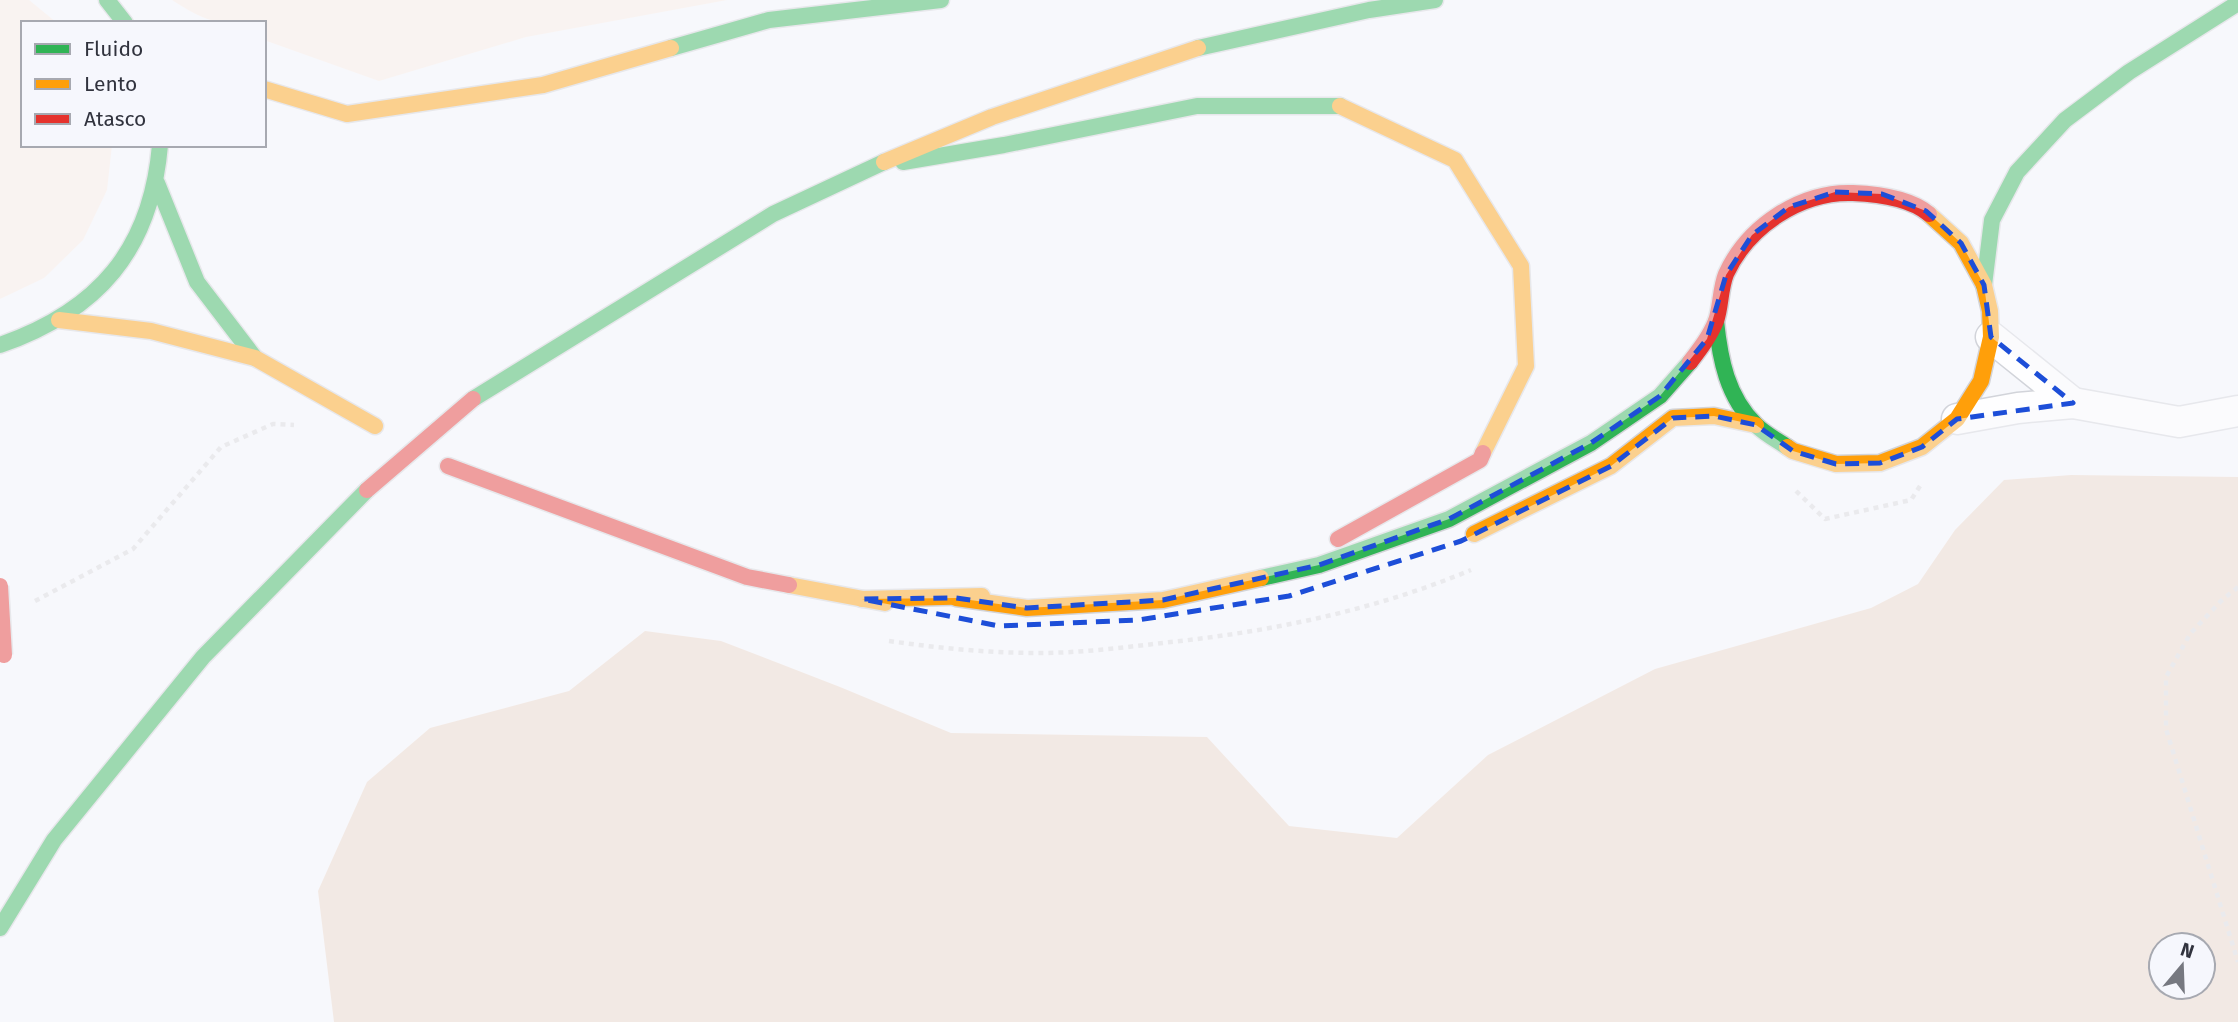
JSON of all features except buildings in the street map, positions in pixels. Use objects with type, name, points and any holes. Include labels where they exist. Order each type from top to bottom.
[{"type":"main road","points":[[107,0],[123,21]]},
{"type":"main road","points":[[266,90],[347,114],[542,85],[769,20],[942,0]]},
{"type":"main road","points":[[0,928],[54,840],[203,657],[367,491],[473,399],[774,214],[869,168],[992,117],[1210,44],[1369,10],[1435,0]]},
{"type":"main road","points":[[1984,285],[1992,220],[2017,172],[2025,163],[2065,120],[2086,104],[2129,72],[2238,3]]},
{"type":"main road","points":[[869,168],[1004,145],[1197,106],[1341,106],[1455,160],[1521,266],[1526,366],[1480,460],[1323,547]]},
{"type":"main road","points":[[0,345],[32,334],[59,320],[97,291],[122,262],[141,228],[157,183],[160,147]]},
{"type":"main road","points":[[157,183],[197,282],[255,358]]},
{"type":"main road","points":[[1835,192],[1882,194],[1926,211],[1961,243],[1984,285],[1990,311],[1991,337],[1980,381],[1957,419],[1922,447],[1880,463],[1836,464],[1793,451],[1756,425],[1733,395],[1720,359],[1716,321],[1726,275],[1752,235],[1790,207],[1835,192]]},
{"type":"main road","points":[[59,320],[151,331],[255,358],[375,426]]},
{"type":"main road","points":[[956,598],[1027,608],[1163,600],[1319,565],[1449,519],[1591,443],[1660,396],[1687,367],[1716,321]]},
{"type":"main road","points":[[1461,541],[1611,466],[1673,418],[1714,416],[1756,425]]},
{"type":"main road","points":[[448,466],[747,577],[930,612]]},
{"type":"main road","points":[[0,586],[2,661]]},
{"type":"main road","points":[[862,599],[956,598],[1020,592]]},
{"type":"street","points":[[1991,337],[2073,403]]},
{"type":"street","points":[[1957,419],[2018,408],[2073,403],[2179,422],[2238,411]]},
{"type":"path","points":[[34,601],[133,549],[221,447],[273,424]]},
{"type":"path","points":[[2238,587],[2190,634],[2166,677],[2166,729],[2238,962]]},
{"type":"highlighted area","points":[[1835,192],[1882,194],[1926,211],[1961,243],[1984,285],[1991,337],[2073,403],[1957,419],[1922,447],[1880,463],[1836,464],[1793,451],[1756,425],[1714,416],[1673,418],[1611,466],[1461,541],[1289,596],[1138,620],[999,626],[862,599],[956,598],[1027,608],[1163,600],[1319,565],[1449,519],[1591,443],[1660,396],[1707,339],[1726,275],[1752,235],[1789,207]]},
{"type":"shaded area","points":[[0,0],[29,0],[55,21],[21,21],[21,147],[112,147],[107,190],[83,240],[44,278],[0,299]]},
{"type":"shaded area","points":[[172,0],[727,0],[526,37],[379,81],[266,41],[266,21],[216,21],[197,15]]},
{"type":"shaded area","points":[[2071,475],[2238,477],[2238,1022],[334,1022],[318,891],[367,782],[430,728],[569,691],[645,631],[721,641],[951,733],[1207,737],[1289,826],[1397,838],[1488,755],[1655,669],[1871,608],[1918,584],[1955,530],[2004,480]]},
{"type":"traffic: fast","points":[[107,0],[123,21]]},
{"type":"traffic: fast","points":[[671,48],[769,20],[941,0]]},
{"type":"traffic: fast","points":[[1198,48],[1369,10],[1435,0]]},
{"type":"traffic: fast","points":[[1984,285],[1992,220],[2017,172],[2065,120],[2129,72],[2238,3]]},
{"type":"traffic: fast","points":[[903,162],[1004,145],[1197,106],[1340,106]]},
{"type":"traffic: fast","points":[[0,345],[35,331],[65,314],[113,272],[131,245],[145,216],[155,182],[160,147]]},
{"type":"traffic: fast","points":[[473,399],[773,214],[884,162]]},
{"type":"traffic: fast","points":[[157,183],[197,282],[255,358]]},
{"type":"traffic: fast","points":[[1716,321],[1723,363],[1738,402],[1760,428],[1787,447]]},
{"type":"traffic: fast","points":[[1261,578],[1319,565],[1449,519],[1591,443],[1660,396],[1690,362]]},
{"type":"traffic: fast","points":[[0,928],[54,840],[203,657],[367,490]]},
{"type":"traffic: slow","points":[[266,90],[347,114],[543,85],[671,48]]},
{"type":"traffic: slow","points":[[884,162],[992,117],[1198,48]]},
{"type":"traffic: slow","points":[[1340,106],[1455,160],[1521,266],[1526,366],[1483,453]]},
{"type":"traffic: slow","points":[[1787,447],[1836,464],[1880,463],[1922,447],[1957,419],[1981,381],[1991,337],[1990,311],[1984,285],[1961,243],[1929,214]]},
{"type":"traffic: slow","points":[[59,320],[151,331],[255,358],[375,426]]},
{"type":"traffic: slow","points":[[1474,534],[1611,466],[1673,418],[1714,416],[1756,425]]},
{"type":"traffic: slow","points":[[956,598],[1027,608],[1163,600],[1261,578]]},
{"type":"traffic: slow","points":[[789,585],[885,603]]},
{"type":"traffic: slow","points":[[862,599],[982,596]]},
{"type":"traffic: jam","points":[[1690,362],[1716,321],[1724,280],[1736,257],[1748,241],[1778,215],[1814,198],[1853,193],[1903,201],[1929,214]]},
{"type":"traffic: jam","points":[[367,490],[473,399]]},
{"type":"traffic: jam","points":[[1338,539],[1480,460],[1483,453]]},
{"type":"traffic: jam","points":[[448,466],[747,577],[789,585]]},
{"type":"traffic: jam","points":[[0,586],[4,655]]}]
